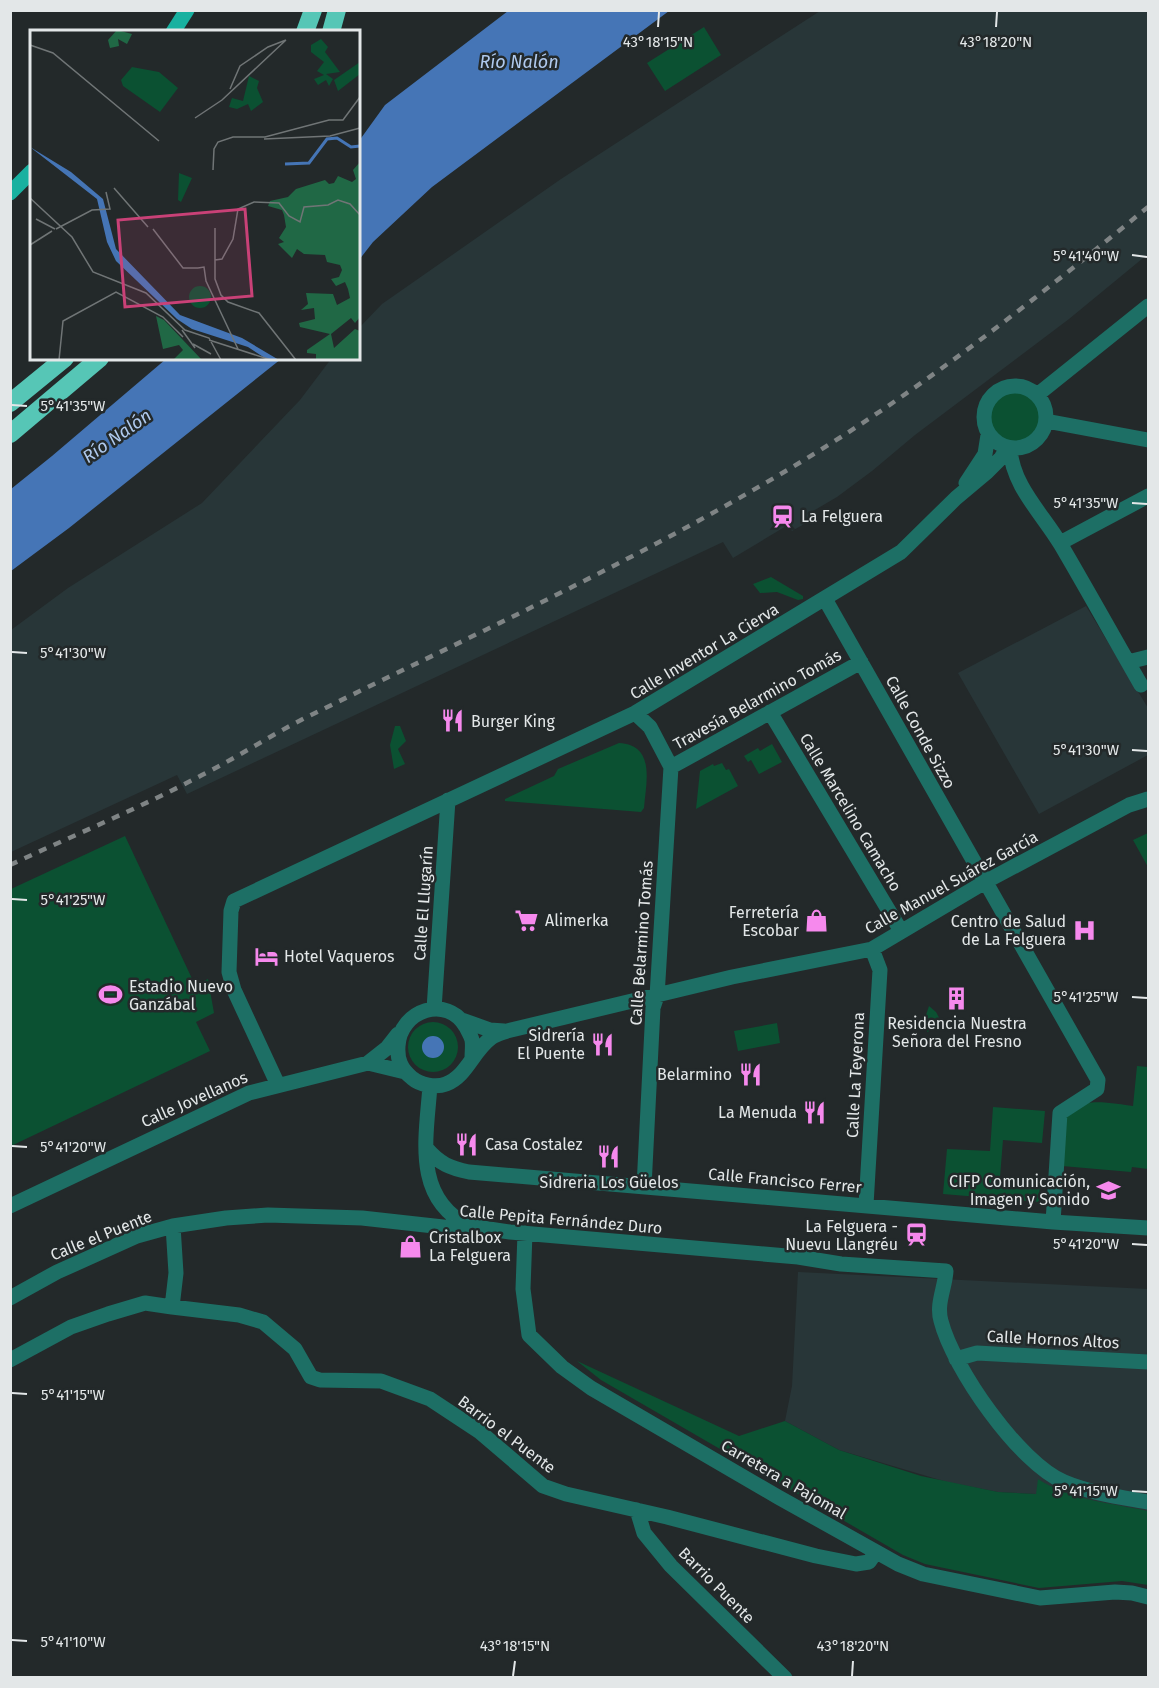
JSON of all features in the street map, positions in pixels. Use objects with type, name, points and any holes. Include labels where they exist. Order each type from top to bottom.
[{"type":"highway","points":[[306,30],[312,10]]},
{"type":"highway","points":[[332,30],[337,10]]},
{"type":"highway","points":[[10,403],[63,360]]},
{"type":"highway","points":[[10,434],[98,360]]},
{"type":"main road","points":[[174,30],[188,10]]},
{"type":"main road","points":[[10,194],[30,173]]},
{"type":"street","points":[[1037,395],[1149,306]]},
{"type":"street","points":[[1008,386],[1025,387],[1037,395],[1045,406],[1046,421],[1040,437],[1028,447],[1008,448],[996,443],[988,435],[983,419],[986,405],[996,392],[1008,386]]},
{"type":"street","points":[[1046,421],[1149,440]]},
{"type":"street","name":"Calle Inventor La Cierva","points":[[956,498],[985,454],[988,435]]},
{"type":"street","points":[[1008,448],[1017,479],[1060,543],[1141,685]]},
{"type":"street","name":"Calle Inventor La Cierva","points":[[278,1085],[234,990],[229,972],[231,911],[234,901],[635,713],[901,552],[956,498],[987,472],[1008,448]]},
{"type":"street","points":[[987,472],[996,470],[1008,472],[1017,479]]},
{"type":"street","points":[[1060,543],[1149,496]]},
{"type":"street","name":"Calle Conde Sizzo","points":[[825,599],[1098,1080],[1097,1089],[1093,1094],[1060,1113],[1053,1222]]},
{"type":"street","points":[[1128,662],[1149,657]]},
{"type":"street","name":"Travesía Belarmino Tomás","points":[[671,767],[861,662]]},
{"type":"street","name":"Calle Marcelino Camacho","points":[[770,712],[901,932]]},
{"type":"street","points":[[635,713],[650,727],[671,767]]},
{"type":"street","name":"Calle Belarmino Tomás","points":[[644,1186],[653,1008],[657,996],[671,767]]},
{"type":"street","name":"Calle Manuel Suárez García","points":[[507,1031],[732,977],[872,948],[985,882],[1123,808],[1149,799]]},
{"type":"street","name":"Calle El Llugarín","points":[[434,1009],[448,800]]},
{"type":"street","name":"Calle La Teyerona","points":[[866,1205],[880,970],[872,948]]},
{"type":"street","points":[[434,1009],[449,1012],[462,1020],[490,1030],[507,1031],[491,1038],[472,1058],[461,1076],[445,1085],[430,1086],[416,1081],[405,1072],[397,1057],[399,1034],[406,1022],[422,1011],[434,1009]]},
{"type":"street","points":[[462,1020],[472,1038],[472,1058]]},
{"type":"street","name":"Calle Jovellanos","points":[[10,1206],[249,1093],[368,1063],[387,1048],[399,1034]]},
{"type":"street","name":"Calle Jovellanos","points":[[368,1063],[405,1072]]},
{"type":"street","points":[[430,1086],[428,1179],[439,1203],[457,1220],[470,1226]]},
{"type":"street","name":"Calle Francisco Ferrer","points":[[427,1149],[438,1162],[448,1168],[469,1172],[1053,1222],[1149,1228]]},
{"type":"street","points":[[422,1225],[430,1221],[439,1203]]},
{"type":"street","name":"Calle Pepita Fernández Duro","points":[[173,1226],[226,1218],[268,1215],[362,1218],[452,1228],[470,1226],[798,1257],[841,1264],[946,1271],[941,1294]]},
{"type":"street","name":"Calle el Puente","points":[[10,1298],[57,1272],[137,1236],[173,1226],[176,1273],[172,1307]]},
{"type":"street","name":"Carretera a Pajomal","points":[[525,1233],[523,1289],[529,1335],[562,1367],[591,1388],[876,1552],[923,1574],[1040,1598],[1115,1592],[1149,1597]]},
{"type":"street","points":[[926,1271],[941,1294],[940,1319],[956,1359],[1008,1435],[1041,1470],[1064,1482],[1094,1492],[1149,1502]]},
{"type":"street","points":[[10,1359],[71,1327],[108,1314],[145,1303],[172,1307]]},
{"type":"street","name":"Barrio el Puente","points":[[172,1307],[239,1315],[263,1322],[295,1349],[311,1377],[320,1380],[381,1381],[430,1399],[480,1432],[543,1486],[566,1494],[856,1564],[869,1562],[876,1552]]},
{"type":"street","name":"Calle Hornos Altos","points":[[956,1359],[977,1353],[1149,1362]]},
{"type":"street","name":"Barrio Puente","points":[[637,1510],[644,1533],[671,1566],[785,1677]]},
{"type":"shaded area","points":[[820,11],[1148,11],[1148,254],[1069,319],[915,435],[872,471],[837,497],[808,514],[811,520],[792,531],[788,525],[733,558],[723,542],[187,794],[177,775],[11,852],[11,630],[68,588],[202,503],[300,400],[330,360],[360,360],[360,327],[382,304],[561,179]]},
{"type":"shaded area","points":[[1086,606],[1148,708],[1148,755],[1039,814],[958,673]]},
{"type":"shaded area","points":[[798,1272],[1148,1289],[1148,1513],[1036,1494],[998,1492],[947,1482],[839,1450],[785,1421],[792,1386]]},
{"type":"green space","points":[[704,27],[721,55],[665,91],[647,63]]},
{"type":"green space","points":[[1009,386],[1021,386],[1037,395],[1044,405],[1046,417],[1044,429],[1037,439],[1021,448],[1009,448],[998,443],[989,434],[984,423],[984,411],[989,400],[998,391]]},
{"type":"green space","points":[[771,577],[803,596],[803,599],[798,600],[777,592],[760,593],[753,584]]},
{"type":"green space","points":[[395,726],[400,726],[406,741],[398,749],[405,764],[394,769],[390,745]]},
{"type":"green space","points":[[619,743],[631,745],[639,750],[644,758],[647,777],[644,808],[641,812],[505,801],[554,776],[558,769]]},
{"type":"green space","points":[[772,744],[782,762],[759,774],[751,760],[748,762],[744,756],[758,748],[760,751]]},
{"type":"green space","points":[[722,763],[726,770],[729,769],[738,786],[696,809],[700,771],[713,764],[714,766]]},
{"type":"green space","points":[[1148,833],[1148,867],[1133,840]]},
{"type":"green space","name":"Estadio Nuevo Ganzábal","points":[[125,836],[195,985],[208,979],[214,1013],[196,1022],[210,1051],[11,1146],[11,889]]},
{"type":"green space","points":[[929,1006],[936,1012],[943,1025],[927,1032],[926,1015]]},
{"type":"green space","points":[[433,1022],[442,1024],[453,1033],[458,1047],[456,1056],[447,1067],[433,1072],[424,1070],[413,1061],[408,1047],[410,1038],[419,1027]]},
{"type":"green space","points":[[777,1023],[780,1043],[738,1051],[734,1031]]},
{"type":"green space","points":[[1137,1066],[1148,1067],[1148,1169],[1132,1167],[1131,1172],[1062,1166],[1063,1130],[1069,1111],[1076,1106],[1095,1102],[1133,1106]]},
{"type":"green space","points":[[993,1107],[1045,1111],[1042,1143],[1003,1140],[1000,1177],[1040,1180],[1039,1202],[943,1194],[947,1149],[990,1151]]},
{"type":"green space","points":[[577,1361],[739,1436],[785,1421],[839,1450],[921,1476],[998,1492],[1036,1494],[1038,1479],[1063,1492],[1148,1511],[1148,1585],[1122,1581],[1039,1588],[925,1564],[903,1555],[601,1380]]},
{"type":"water","name":"Río Nalón","points":[[508,11],[669,11],[432,187],[373,242],[360,259],[360,140],[385,105]]},
{"type":"water","name":"Río Nalón","points":[[165,360],[280,360],[69,528],[11,571],[11,489]]},
{"type":"water","points":[[433,1036],[441,1039],[444,1047],[441,1055],[433,1058],[425,1055],[422,1047],[425,1039]]},
{"type":"railway","points":[[10,865],[179,787],[307,717],[645,550],[777,476],[841,437],[921,383],[1036,297],[1148,207]]},
{"type":"place","name":"La Felguera","points":[[783,516]]},
{"type":"place","name":"Burger King","points":[[453,721]]},
{"type":"place","name":"Alimerka","points":[[527,920]]},
{"type":"place","name":"Ferretería Escobar","points":[[817,921]]},
{"type":"place","name":"Centro de Salud de La Felguera","points":[[1084,930]]},
{"type":"place","name":"Hotel Vaqueros","points":[[266,956]]},
{"type":"place","name":"Estadio Nuevo Ganzábal","points":[[111,995]]},
{"type":"place","name":"Residencia Nuestra Señora del Fresno","points":[[957,998]]},
{"type":"place","name":"Sidrería El Puente","points":[[603,1044]]},
{"type":"place","name":"Belarmino","points":[[750,1074]]},
{"type":"place","name":"La Menuda","points":[[815,1112]]},
{"type":"place","name":"Casa Costalez","points":[[467,1144]]},
{"type":"place","name":"Sidreria Los Güelos","points":[[609,1157]]},
{"type":"place","name":"CIFP Comunicación, Imagen y Sonido","points":[[1108,1190]]},
{"type":"place","name":"La Felguera - Nuevu Llangréu","points":[[916,1235]]},
{"type":"place","name":"Cristalbox La Felguera","points":[[411,1246]]}]
